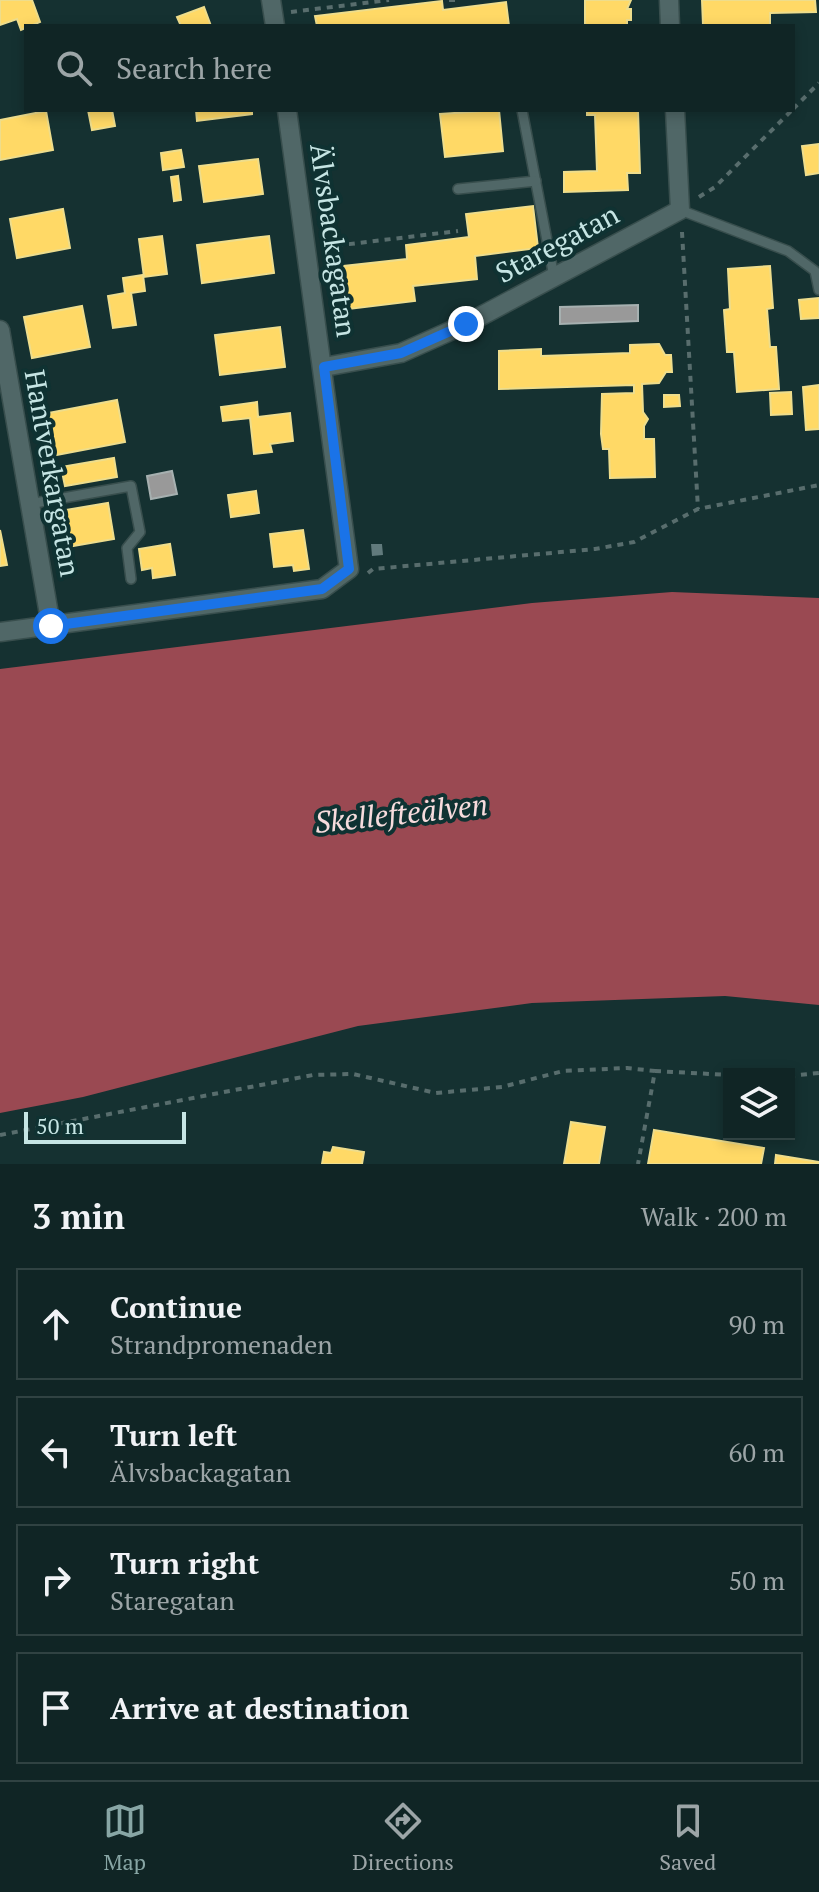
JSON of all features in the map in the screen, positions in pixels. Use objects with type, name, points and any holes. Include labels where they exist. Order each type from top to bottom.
[{"type":"street","points":[[669,0],[670,24]]},
{"type":"street","name":"Älvsbackagatan","points":[[287,112],[356,573]]},
{"type":"street","points":[[675,112],[680,210]]},
{"type":"street","name":"Staregatan","points":[[324,367],[401,353],[466,324],[680,210]]},
{"type":"street","name":"Hantverkargatan","points":[[0,330],[51,626]]},
{"type":"street","points":[[0,632],[322,589],[356,573]]},
{"type":"lane","points":[[522,112],[554,277]]},
{"type":"lane","points":[[458,189],[536,181]]},
{"type":"lane","points":[[680,210],[788,251],[815,271],[819,290]]},
{"type":"lane","points":[[29,504],[131,486],[140,532],[127,548],[131,579]]},
{"type":"path","points":[[273,13],[389,0]]},
{"type":"path","points":[[449,0],[457,0]]},
{"type":"path","points":[[795,107],[819,83]]},
{"type":"path","points":[[698,509],[680,210],[715,187],[790,112]]},
{"type":"path","points":[[307,250],[458,231]]},
{"type":"path","points":[[356,573],[595,549],[634,542],[698,509],[819,485]]},
{"type":"path","points":[[0,1135],[313,1075],[353,1074],[436,1093],[502,1087],[563,1071],[627,1068],[723,1075]]},
{"type":"path","points":[[638,1164],[655,1071]]},
{"type":"path","points":[[795,1075],[819,1073]]},
{"type":"water","name":"Skellefteälven","points":[[672,592],[819,598],[819,1005],[725,996],[532,1003],[358,1026],[83,1097],[0,1113],[0,669],[532,603]]},
{"type":"building: Homes","points":[[0,0],[32,0],[40,22],[24,24],[21,30],[17,19],[0,25]]},
{"type":"building: Homes","points":[[585,0],[631,0],[627,9],[631,9],[631,20],[627,20],[627,24],[585,24]]},
{"type":"building: Homes","points":[[702,0],[815,0],[816,12],[770,13],[770,24],[703,24]]},
{"type":"building: Homes","points":[[442,1],[443,10],[506,2],[509,24],[317,24],[315,16]]},
{"type":"building: Homes","points":[[204,7],[210,24],[180,24],[177,17]]},
{"type":"building: Homes","points":[[46,112],[53,150],[0,160],[0,120]]},
{"type":"building: Homes","points":[[88,112],[112,112],[115,126],[92,130]]},
{"type":"building: Homes","points":[[196,112],[252,112],[252,114],[197,121]]},
{"type":"building: Homes","points":[[499,112],[503,151],[445,157],[440,114]]},
{"type":"building: Homes","points":[[587,112],[638,112],[640,173],[627,173],[628,190],[564,192],[564,172],[597,171],[595,115],[587,115]]},
{"type":"building: Homes","points":[[819,144],[819,173],[806,175],[802,146]]},
{"type":"building: Homes","points":[[181,150],[184,167],[163,170],[161,153]]},
{"type":"building: Homes","points":[[258,159],[263,194],[204,202],[199,166]]},
{"type":"building: Homes","points":[[178,176],[181,200],[174,201],[171,177]]},
{"type":"building: Homes","points":[[533,206],[538,248],[475,256],[477,279],[413,286],[415,301],[349,309],[344,266],[407,259],[406,245],[469,237],[466,214]]},
{"type":"building: Homes","points":[[63,209],[70,248],[17,258],[10,219]]},
{"type":"building: Homes","points":[[162,236],[167,274],[144,277],[139,239]]},
{"type":"building: Homes","points":[[269,236],[274,273],[202,283],[197,245]]},
{"type":"building: Homes","points":[[770,266],[773,308],[767,309],[770,347],[776,347],[779,389],[737,392],[734,352],[727,352],[724,310],[730,309],[728,269]]},
{"type":"building: Homes","points":[[143,275],[145,291],[131,293],[136,325],[113,328],[108,296],[125,293],[123,278]]},
{"type":"building: Homes","points":[[819,298],[819,318],[801,319],[799,300]]},
{"type":"building: Homes","points":[[82,306],[90,347],[32,358],[24,317]]},
{"type":"building: Homes","points":[[280,327],[285,367],[220,375],[215,335]]},
{"type":"building: Homes","points":[[659,344],[665,355],[671,355],[672,372],[666,372],[659,383],[642,384],[643,412],[648,419],[644,426],[644,439],[654,439],[655,477],[610,478],[609,449],[603,449],[602,394],[634,393],[634,385],[499,389],[499,351],[541,349],[541,356],[630,353],[630,345]]},
{"type":"building: Homes","points":[[819,385],[819,429],[806,430],[803,387]]},
{"type":"building: Homes","points":[[791,392],[792,414],[771,415],[770,393]]},
{"type":"building: Homes","points":[[664,395],[679,395],[680,406],[664,407]]},
{"type":"building: Homes","points":[[117,400],[125,442],[51,456],[43,414]]},
{"type":"building: Homes","points":[[257,402],[258,417],[290,413],[293,441],[270,444],[272,452],[254,454],[250,418],[223,421],[221,407]]},
{"type":"building: Homes","points":[[114,458],[117,477],[65,486],[61,467]]},
{"type":"building: Homes","points":[[256,491],[259,513],[231,517],[228,495]]},
{"type":"building: Homes","points":[[108,503],[114,539],[67,547],[60,511]]},
{"type":"building: Homes","points":[[0,530],[7,565],[0,566]]},
{"type":"building: Homes","points":[[303,530],[309,569],[294,571],[293,565],[274,567],[270,534]]},
{"type":"building: Homes","points":[[170,544],[175,575],[153,578],[152,568],[142,570],[139,549]]},
{"type":"building: Homes","points":[[571,1122],[605,1127],[599,1164],[564,1164]]},
{"type":"building: Homes","points":[[654,1130],[764,1148],[761,1164],[648,1164]]},
{"type":"building: Homes","points":[[333,1147],[364,1152],[362,1164],[322,1164],[324,1152],[331,1153]]},
{"type":"building: Homes","points":[[776,1155],[819,1162],[819,1164],[775,1164]]},
{"type":"building: Industry","points":[[638,305],[638,321],[560,324],[560,307]]},
{"type":"building: Industry","points":[[172,471],[177,494],[151,499],[147,476]]},
{"type":"building: Other","points":[[371,544],[382,544],[383,555],[372,556]]},
{"type":"route","points":[[51,626],[322,589],[349,569],[324,367],[401,353],[466,324]]}]
